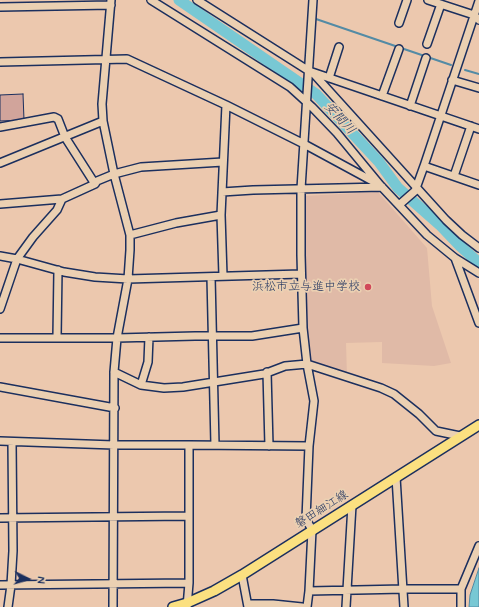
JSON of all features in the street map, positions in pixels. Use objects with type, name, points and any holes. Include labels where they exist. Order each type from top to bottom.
[{"type":"main road","name":"磐田細江線","points":[[173,607],[187,605],[242,575],[460,436],[479,427]]},
{"type":"street","points":[[151,0],[290,87],[308,101],[381,186],[400,203],[427,235],[455,258],[479,273]]},
{"type":"street","points":[[197,0],[311,73],[416,189],[462,235],[479,248]]},
{"type":"street","points":[[307,607],[312,530],[306,519],[309,446],[314,401],[307,364],[303,328],[301,274],[301,189],[311,73],[313,0]]},
{"type":"street","points":[[399,23],[407,0]]},
{"type":"street","points":[[428,0],[476,18]]},
{"type":"street","points":[[400,203],[416,189],[452,80],[476,18],[479,1]]},
{"type":"street","points":[[0,7],[111,2],[102,104],[103,121],[114,174],[130,235],[128,279],[117,338],[114,372],[114,607]]},
{"type":"street","points":[[428,44],[441,4]]},
{"type":"street","points":[[329,78],[339,47]]},
{"type":"street","points":[[382,96],[399,49]]},
{"type":"street","points":[[410,106],[426,58]]},
{"type":"street","points":[[0,62],[127,59],[226,105],[304,144],[381,186]]},
{"type":"street","points":[[311,73],[479,129]]},
{"type":"street","points":[[452,80],[479,88]]},
{"type":"street","points":[[223,276],[221,215],[226,105]]},
{"type":"street","points":[[0,127],[54,117],[58,119],[65,137],[95,184]]},
{"type":"street","points":[[0,163],[103,121]]},
{"type":"street","points":[[454,176],[471,126]]},
{"type":"street","points":[[0,204],[62,200],[95,184],[97,181],[114,174],[141,167],[223,162]]},
{"type":"street","points":[[424,166],[479,185]]},
{"type":"street","points":[[222,192],[381,186]]},
{"type":"street","points":[[0,309],[3,287],[17,259],[33,236],[57,210],[62,200]]},
{"type":"street","points":[[130,235],[176,223],[221,215]]},
{"type":"street","points":[[0,256],[95,277],[128,279],[301,274]]},
{"type":"street","points":[[455,258],[479,323]]},
{"type":"street","points":[[57,337],[58,270]]},
{"type":"street","points":[[211,277],[215,446]]},
{"type":"street","points":[[0,338],[252,336],[303,328]]},
{"type":"street","points":[[141,386],[148,362],[149,337]]},
{"type":"street","points":[[114,372],[141,386],[164,388],[214,383],[267,372],[285,366],[307,364],[381,388],[394,394],[419,414],[436,431],[460,436]]},
{"type":"street","points":[[267,372],[269,446]]},
{"type":"street","points":[[0,387],[115,408]]},
{"type":"street","points":[[0,441],[114,445],[309,446]]},
{"type":"street","points":[[8,607],[13,551],[12,442]]},
{"type":"street","points":[[187,605],[189,583],[189,445]]},
{"type":"street","points":[[396,477],[404,607]]},
{"type":"street","points":[[346,607],[352,505]]},
{"type":"street","points":[[0,518],[188,516]]},
{"type":"street","points":[[461,607],[461,589],[479,546]]},
{"type":"street","points":[[242,575],[248,606],[273,604],[302,607]]},
{"type":"street","points":[[0,585],[114,585],[189,583]]},
{"type":"street","points":[[309,591],[461,589]]},
{"type":"shaded area","name":"浜松市立与進中学校","points":[[378,192],[427,248],[432,306],[451,363],[434,366],[382,363],[382,342],[346,343],[347,376],[307,362],[303,196]]},
{"type":"water","points":[[479,568],[479,607],[469,607],[470,595]]},
{"type":"building","points":[[23,94],[24,120],[0,121],[0,95]]},
{"type":"waterway","name":"安間川","points":[[179,0],[316,94],[379,162],[398,188],[440,225],[479,263]]},
{"type":"waterway","points":[[316,19],[451,65]]},
{"type":"waterway","points":[[465,70],[479,74]]},
{"type":"place","name":"浜松市立与進中学校","points":[[368,287]]}]
